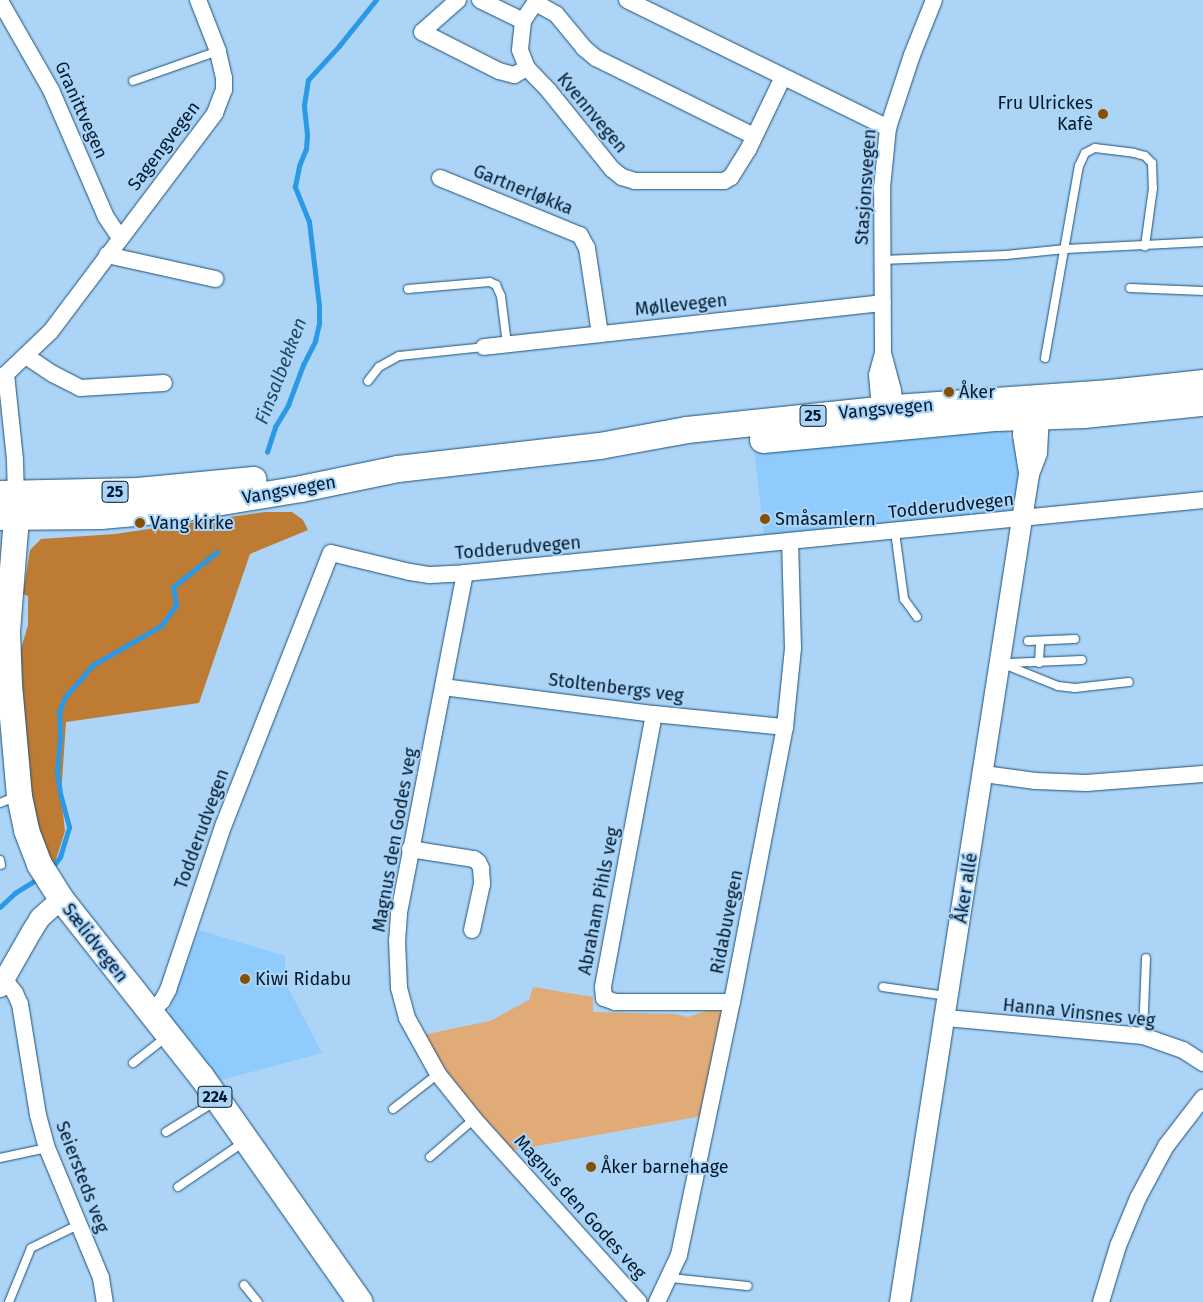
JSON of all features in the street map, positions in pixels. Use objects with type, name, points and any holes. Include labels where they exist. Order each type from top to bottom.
[{"type":"highway","name":"Vangsvegen","points":[[1030,411],[1110,393],[1203,383]]},
{"type":"highway","name":"Vangsvegen","points":[[8,506],[101,516],[179,509],[301,489],[398,469],[600,446],[715,444],[888,415],[1030,411],[1126,412],[1203,404]]},
{"type":"main road","name":"Sælidvegen","points":[[8,506],[9,800],[26,830],[50,882],[218,1100],[351,1299]]},
{"type":"street","name":"Sagengvegen","points":[[8,506],[15,460],[3,372],[26,356],[52,331],[215,113],[224,90],[222,64],[218,50],[198,0]]},
{"type":"street","points":[[458,0],[422,32],[499,71],[514,75],[527,68]]},
{"type":"street","points":[[480,0],[523,22]]},
{"type":"street","points":[[627,0],[888,128]]},
{"type":"street","name":"Stasjonsvegen","points":[[888,415],[891,376],[883,354],[882,188],[888,128],[912,55],[934,0]]},
{"type":"street","name":"Granittvegen","points":[[0,1],[51,90],[106,217],[120,238]]},
{"type":"street","name":"Kvennvegen","points":[[754,136],[596,58],[584,48],[556,14],[537,2],[523,22],[520,50],[527,68],[549,91],[612,169],[622,177],[635,181],[724,181],[732,177],[754,136],[783,77]]},
{"type":"street","name":"Gartnerløkka","points":[[440,178],[580,235],[587,248],[600,334]]},
{"type":"street","points":[[108,255],[215,279]]},
{"type":"street","name":"Møllevegen","points":[[484,347],[883,303]]},
{"type":"street","points":[[26,356],[53,374],[80,388],[164,383]]},
{"type":"street","name":"Åker allé","points":[[900,1302],[1023,519],[1029,474],[1024,453],[1030,411]]},
{"type":"street","name":"Todderudvegen","points":[[151,1012],[162,1001],[168,990],[221,833],[331,553],[430,575],[465,573],[895,532],[1203,500]]},
{"type":"street","name":"Ridabuvegen","points":[[657,1302],[670,1278],[679,1255],[732,1002],[785,726],[793,648],[790,542]]},
{"type":"street","name":"Magnus den Godes veg","points":[[465,573],[410,849],[398,923],[399,988],[407,1018],[438,1074],[474,1119],[639,1302]]},
{"type":"street","name":"Stoltenbergs veg","points":[[443,687],[654,714],[785,726]]},
{"type":"street","name":"Abraham Pihls veg","points":[[654,714],[603,987],[604,998],[615,1002],[732,1002]]},
{"type":"street","points":[[984,774],[1036,781],[1086,783],[1203,774]]},
{"type":"street","points":[[410,849],[474,859],[478,862],[481,868],[482,884],[472,930]]},
{"type":"street","points":[[2,983],[40,918],[50,882]]},
{"type":"street","name":"Seiersteds veg","points":[[2,983],[15,993],[20,1004],[38,1115],[47,1148],[101,1278],[105,1302]]},
{"type":"street","name":"Hanna Vinsnes veg","points":[[946,1018],[1144,1036],[1183,1050],[1203,1063]]},
{"type":"street","points":[[1101,1302],[1118,1246],[1138,1198],[1166,1146],[1203,1098]]},
{"type":"lane","points":[[133,81],[218,50]]},
{"type":"lane","points":[[1045,358],[1066,249],[1079,166],[1085,153],[1095,148],[1134,152],[1145,156],[1152,163],[1153,188],[1145,246]]},
{"type":"lane","points":[[882,260],[1006,255],[1066,249],[1203,242]]},
{"type":"lane","points":[[408,289],[490,282],[496,285],[501,296],[507,344]]},
{"type":"lane","points":[[1130,288],[1203,291]]},
{"type":"lane","points":[[368,381],[379,367],[399,356],[484,347]]},
{"type":"lane","points":[[895,532],[904,600],[917,617]]},
{"type":"lane","points":[[1028,641],[1075,639]]},
{"type":"lane","points":[[1038,663],[1040,641]]},
{"type":"lane","points":[[1001,663],[1082,660]]},
{"type":"lane","points":[[1001,663],[1058,686],[1075,688],[1129,682]]},
{"type":"lane","points":[[1144,1036],[1146,958]]},
{"type":"lane","points":[[883,987],[949,996]]},
{"type":"lane","points":[[133,1063],[169,1035]]},
{"type":"lane","points":[[394,1109],[438,1074]]},
{"type":"lane","points":[[166,1132],[218,1100]]},
{"type":"lane","points":[[430,1157],[474,1119]]},
{"type":"lane","points":[[178,1187],[246,1141]]},
{"type":"lane","points":[[0,1158],[47,1148]]},
{"type":"lane","points":[[9,1302],[31,1248],[78,1225]]},
{"type":"lane","points":[[670,1278],[748,1286]]},
{"type":"lane","points":[[244,1285],[258,1302]]},
{"type":"shaded area","points":[[1004,428],[1017,447],[1020,463],[1014,512],[764,536],[754,449]]},
{"type":"shaded area","points":[[265,512],[292,512],[303,520],[308,530],[250,554],[199,703],[66,722],[61,796],[65,831],[52,872],[25,793],[18,659],[28,625],[28,596],[23,594],[30,550],[41,539],[115,534]]},
{"type":"shaded area","points":[[199,930],[285,956],[285,982],[322,1053],[221,1080],[197,1056],[170,1021],[169,1010]]},
{"type":"shaded area","points":[[533,987],[593,997],[593,1012],[675,1014],[688,1017],[713,1009],[718,1011],[722,1015],[702,1116],[509,1151],[440,1068],[422,1035],[490,1021],[529,1000]]},
{"type":"waterway","name":"Finsalbekken","points":[[267,452],[275,427],[288,405],[303,365],[315,341],[319,324],[319,306],[309,222],[295,187],[299,166],[306,149],[307,135],[304,105],[308,80],[339,46],[376,0]]},
{"type":"waterway","name":"Finsalbekken","points":[[51,869],[60,857],[69,827],[60,793],[57,772],[60,736],[59,712],[65,697],[93,665],[161,626],[176,605],[173,587],[217,552]]},
{"type":"waterway","name":"Finsalbekken","points":[[0,907],[15,893],[39,878]]},
{"type":"place","name":"Fru Ulrickes Kafè","points":[[1103,114]]},
{"type":"place","name":"Åker","points":[[949,392]]},
{"type":"place","name":"Småsamlern","points":[[765,519]]},
{"type":"place","name":"Vang kirke","points":[[140,523]]},
{"type":"place","name":"Kiwi Ridabu","points":[[245,979]]},
{"type":"place","name":"Åker barnehage","points":[[591,1167]]}]
